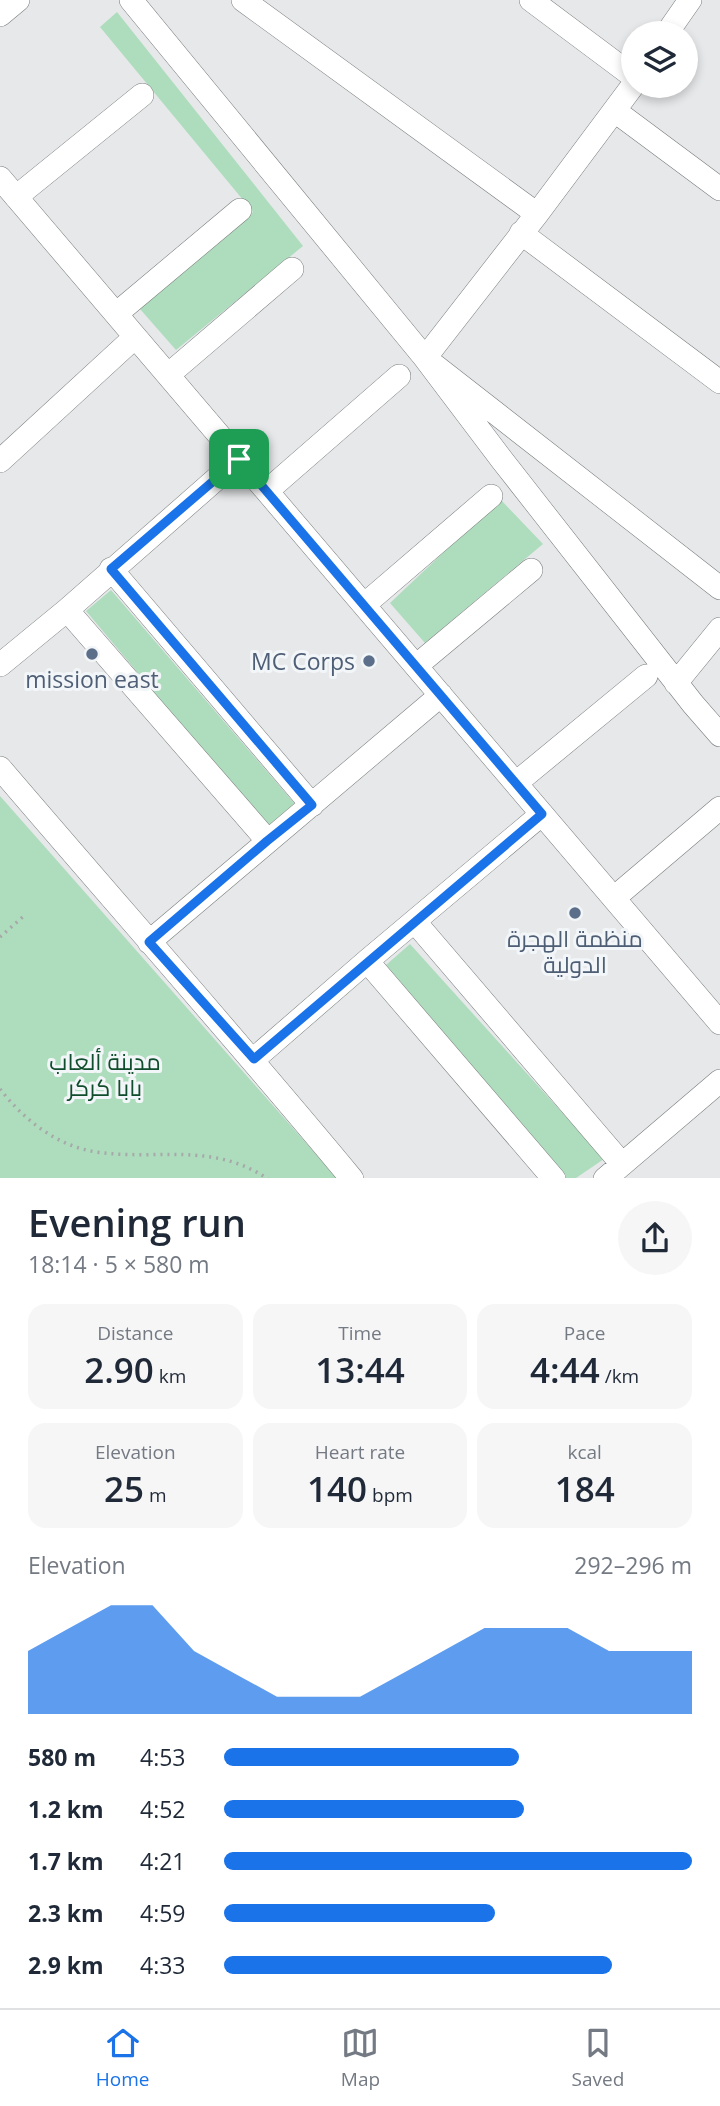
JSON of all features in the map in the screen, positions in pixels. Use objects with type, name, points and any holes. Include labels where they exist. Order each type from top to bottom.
[{"type":"street","points":[[0,15],[18,0]]},
{"type":"street","points":[[131,0],[425,358],[502,460],[720,735]]},
{"type":"street","points":[[243,0],[537,214]]},
{"type":"street","points":[[531,0],[621,67]]},
{"type":"street","points":[[675,21],[690,0]]},
{"type":"street","points":[[16,197],[142,95]]},
{"type":"street","points":[[425,358],[624,98]]},
{"type":"street","points":[[615,111],[720,188]]},
{"type":"street","points":[[0,178],[614,898],[717,1014]]},
{"type":"street","points":[[116,314],[240,210]]},
{"type":"street","points":[[521,233],[720,382]]},
{"type":"street","points":[[168,375],[292,269]]},
{"type":"street","points":[[5,447],[135,337]]},
{"type":"street","points":[[425,358],[720,588]]},
{"type":"street","points":[[267,491],[399,376]]},
{"type":"street","points":[[0,665],[239,459]]},
{"type":"street","points":[[364,605],[491,496]]},
{"type":"street","points":[[111,569],[312,805]]},
{"type":"street","points":[[416,666],[531,569]]},
{"type":"street","points":[[67,610],[267,841]]},
{"type":"street","points":[[676,682],[720,629]]},
{"type":"street","points":[[516,783],[646,676]]},
{"type":"street","points":[[149,942],[440,695]]},
{"type":"street","points":[[0,768],[149,942],[254,1059],[352,1178]]},
{"type":"street","points":[[614,898],[720,808]]},
{"type":"street","points":[[254,1059],[542,814]]},
{"type":"street","points":[[415,922],[613,1171],[720,1081]]},
{"type":"street","points":[[367,961],[554,1178]]},
{"type":"path","points":[[0,937],[25,915]]},
{"type":"path","points":[[0,1089],[18,1110],[42,1130],[75,1146],[94,1152],[115,1154],[192,1154],[231,1161],[268,1178]]},
{"type":"green space","points":[[117,12],[303,246],[176,350],[140,309],[253,212],[100,27]]},
{"type":"green space","points":[[500,499],[543,544],[425,643],[390,603]]},
{"type":"green space","points":[[111,590],[295,804],[267,827],[86,611]]},
{"type":"green space","name":"مدينة ألعاب بابا كركر","points":[[0,796],[337,1178],[0,1178]]},
{"type":"green space","points":[[410,944],[604,1159],[576,1178],[566,1178],[386,965]]},
{"type":"place","name":"mission east","points":[[92,654]]},
{"type":"place","name":"MC Corps","points":[[369,661]]},
{"type":"place","name":"منظمة الهجرة الدولية","points":[[575,913]]},
{"type":"route","points":[[239,459],[542,814],[254,1059],[149,942],[312,805],[111,569],[239,459]]}]
